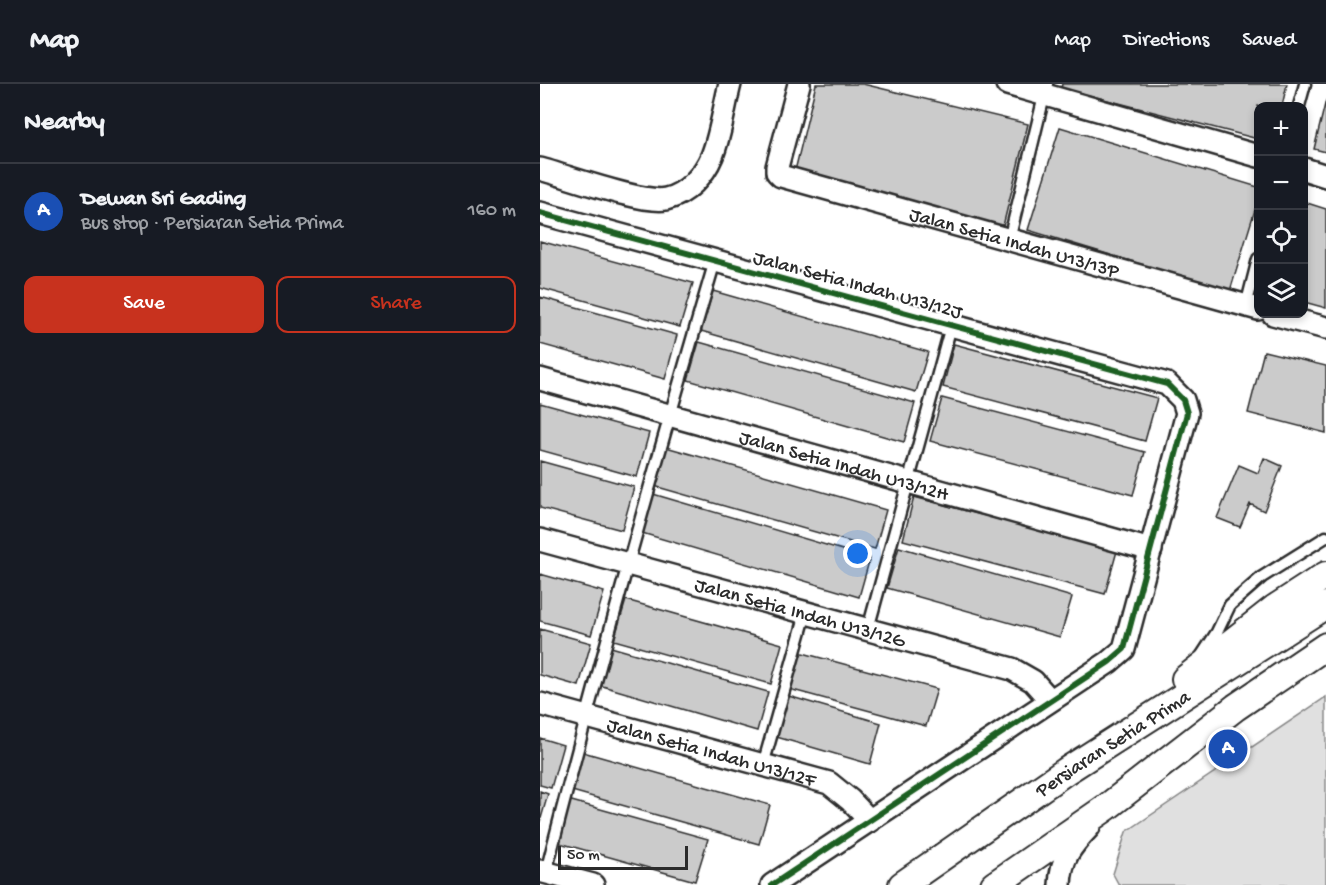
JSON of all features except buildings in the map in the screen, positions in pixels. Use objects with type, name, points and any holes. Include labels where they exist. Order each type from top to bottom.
[{"type":"street","points":[[540,169],[639,197],[664,200],[682,193],[697,181],[711,157],[730,84]]},
{"type":"street","name":"Jalan Setia Indah U13/13P","points":[[799,84],[777,167],[777,172],[781,176],[1252,308]]},
{"type":"street","points":[[1007,84],[1046,89],[1254,155]]},
{"type":"street","points":[[1308,171],[1326,176]]},
{"type":"street","name":"Jalan Setia Indah U13/12J","points":[[540,213],[1167,384],[1183,400],[1186,413],[1151,550]]},
{"type":"street","points":[[1288,318],[1326,328]]},
{"type":"street","name":"Jalan Setia Indah U13/12H","points":[[540,379],[1151,550]]},
{"type":"street","name":"Jalan Setia Indah U13/12G","points":[[540,540],[1012,669],[1033,681],[1050,700]]},
{"type":"street","points":[[772,885],[1109,662],[1124,649],[1151,550]]},
{"type":"street","points":[[1066,771],[1275,608],[1326,575]]},
{"type":"street","name":"Persiaran Setia Prima","points":[[902,885],[1066,771],[1326,605]]},
{"type":"street","name":"Persiaran Setia Prima","points":[[994,885],[1107,807],[1236,707],[1322,650]]},
{"type":"street","name":"Jalan Setia Indah U13/12F","points":[[540,704],[829,783],[850,800],[870,821]]},
{"type":"street","points":[[1060,885],[1061,868],[1071,846],[1107,807]]},
{"type":"street","points":[[543,872],[592,885]]},
{"type":"lane","points":[[1300,102],[1305,84]]},
{"type":"lane","points":[[1009,240],[1046,89]]},
{"type":"lane","points":[[543,872],[669,415],[715,261]]},
{"type":"lane","points":[[1252,308],[1257,264]]},
{"type":"lane","points":[[868,629],[951,326]]},
{"type":"lane","points":[[1186,678],[1217,632],[1230,605],[1262,577],[1326,537]]},
{"type":"lane","points":[[763,765],[806,613]]},
{"type":"shaded area","points":[[1326,697],[1326,885],[1119,885],[1113,874],[1126,832]]},
{"type":"cycle path","points":[[540,213],[1167,384],[1183,400],[1187,413],[1124,649],[1109,662],[772,885]]},
{"type":"place","name":"Dewan Sri Gading","points":[[1228,749]]}]
